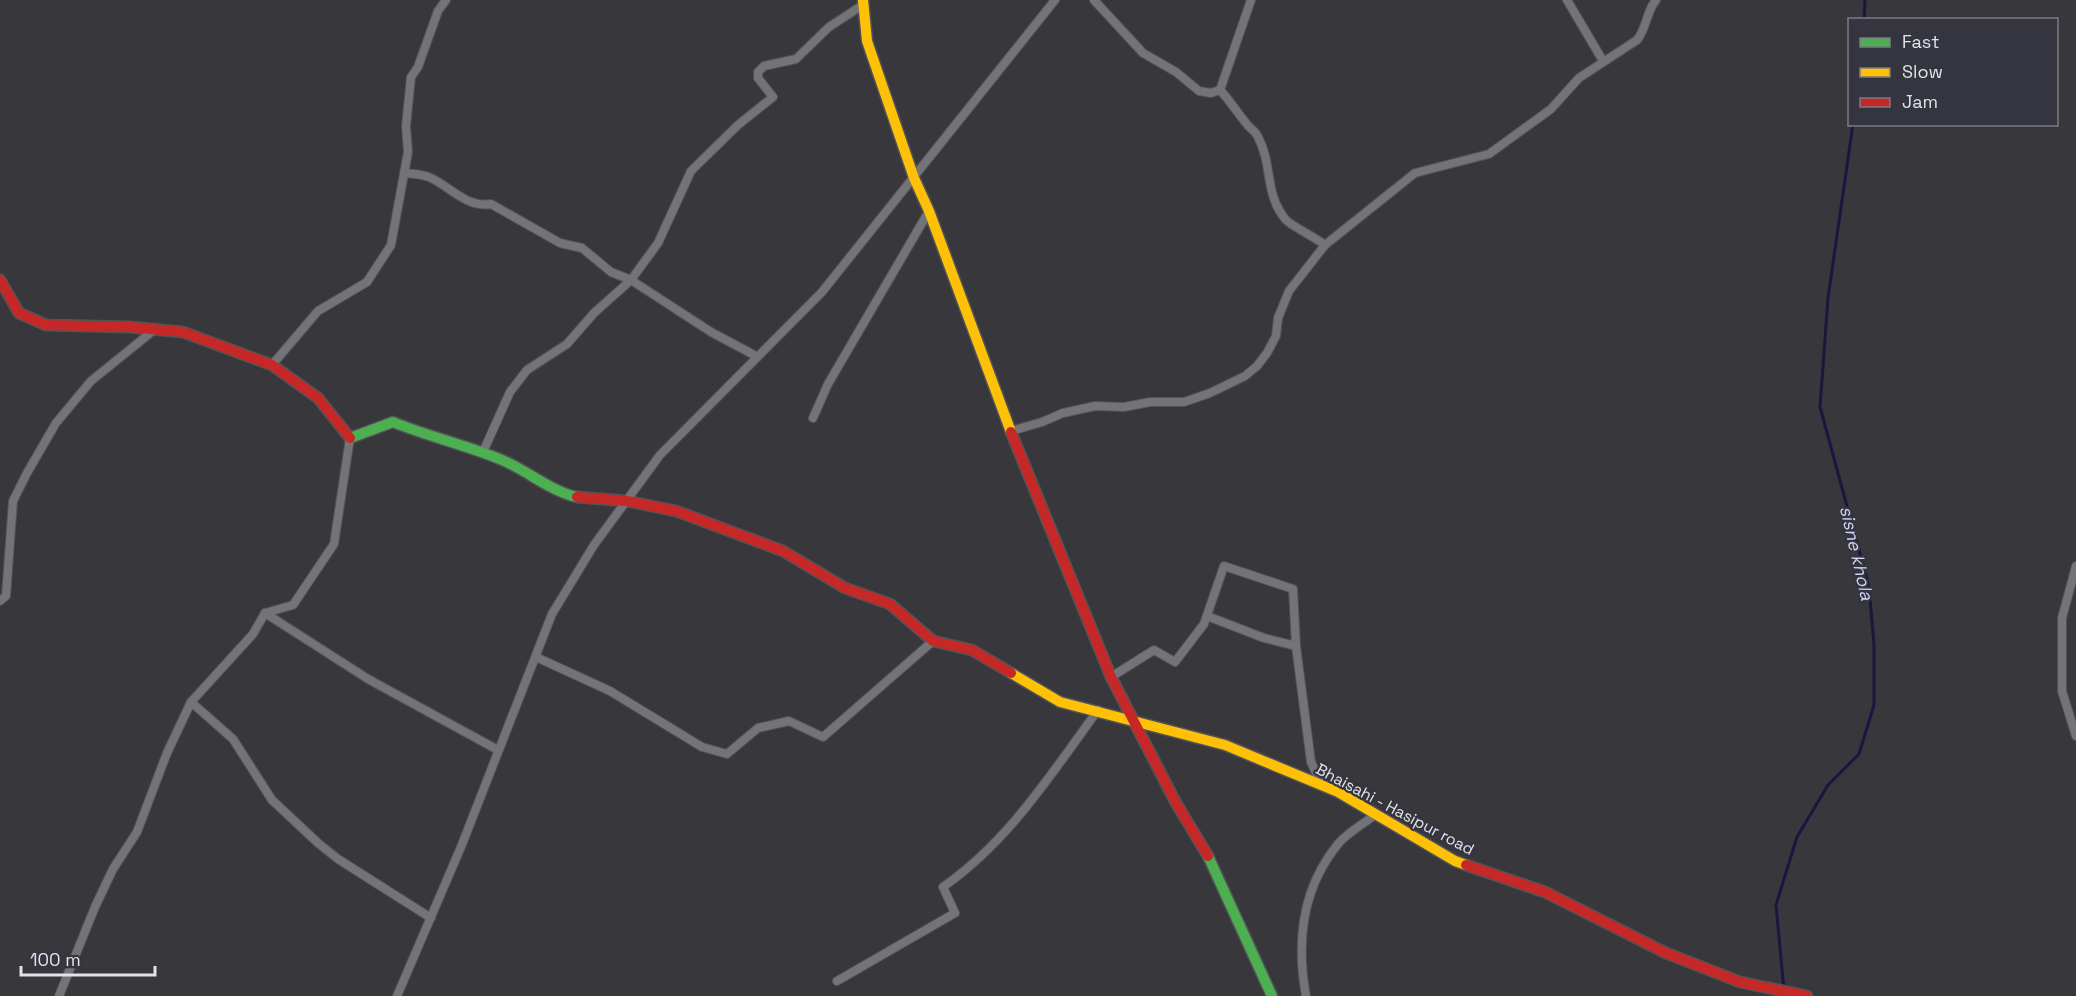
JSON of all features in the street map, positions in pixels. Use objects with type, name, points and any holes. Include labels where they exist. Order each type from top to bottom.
[{"type":"street","points":[[272,365],[318,311],[367,282],[391,245],[408,152],[406,126],[411,77],[418,67],[438,11],[446,0]]},
{"type":"street","points":[[397,996],[431,918],[552,614],[594,545],[660,455],[822,292],[1055,0]]},
{"type":"street","points":[[1094,0],[1143,53],[1176,72],[1199,91],[1211,93],[1220,90]]},
{"type":"street","points":[[1220,90],[1251,0]]},
{"type":"street","points":[[1567,0],[1603,61]]},
{"type":"street","points":[[1011,431],[1042,422],[1064,412],[1095,406],[1124,407],[1150,402],[1184,402],[1218,390],[1245,376],[1267,353],[1276,336],[1278,318],[1289,291],[1325,245],[1415,173],[1489,154],[1551,109],[1579,78],[1637,40],[1643,33],[1649,9],[1656,0]]},
{"type":"street","points":[[864,2],[867,41],[914,178],[929,211],[1011,431],[1111,677],[1176,803],[1219,876],[1272,996]]},
{"type":"street","points":[[483,452],[510,392],[527,370],[567,344],[594,313],[631,280],[658,243],[691,171],[738,125],[773,97],[758,78],[758,72],[764,66],[796,59],[829,27],[864,2]]},
{"type":"street","points":[[1220,90],[1259,137],[1268,168],[1271,195],[1276,206],[1288,222],[1302,228],[1325,245]]},
{"type":"street","points":[[404,173],[430,177],[465,200],[480,206],[491,204],[560,243],[582,248],[611,272],[631,280],[711,332],[756,356]]},
{"type":"street","points":[[813,418],[828,384],[929,211]]},
{"type":"street","points":[[0,280],[19,313],[46,325],[183,332],[272,365],[318,398],[350,438],[334,544],[293,605],[266,613],[237,652],[191,702],[167,753],[137,832],[113,869],[59,996]]},
{"type":"street","points":[[0,601],[6,596],[13,501],[27,473],[56,423],[91,381],[154,330]]},
{"type":"street","points":[[350,438],[379,425],[393,422],[435,439],[483,452],[513,465],[563,494],[589,500],[627,501],[676,511],[783,551],[845,588],[890,604],[933,641],[823,737],[789,721],[758,728],[728,754],[702,747],[610,691],[536,657]]},
{"type":"street","points":[[1111,677],[1154,650],[1175,662],[1204,624],[1224,566],[1293,589],[1296,646],[1311,762],[1321,784]]},
{"type":"street","points":[[2076,566],[2062,618],[2061,680],[2066,711],[2076,736]]},
{"type":"street","points":[[266,613],[368,679],[498,750]]},
{"type":"street","points":[[1207,616],[1264,638],[1296,646]]},
{"type":"street","name":"Bhaisahi - Hasipur road","points":[[933,641],[972,650],[1060,702],[1098,710],[1134,722],[1225,745],[1321,784],[1455,861],[1545,892],[1666,953],[1740,982],[1807,996]]},
{"type":"street","points":[[191,702],[233,739],[272,800],[318,843],[338,859],[431,918]]},
{"type":"street","points":[[837,981],[955,913],[943,887],[994,846],[1023,812],[1098,710]]},
{"type":"street","points":[[1306,996],[1300,951],[1305,907],[1317,877],[1339,842],[1375,815]]},
{"type":"waterway","name":"sisne khola","points":[[1864,18],[1865,0]]},
{"type":"waterway","name":"sisne khola","points":[[1784,990],[1776,905],[1797,837],[1828,785],[1859,754],[1874,705],[1874,645],[1869,587],[1820,407],[1828,298],[1853,126]]},
{"type":"traffic: fast","points":[[350,438],[393,422],[502,460],[548,486],[577,497]]},
{"type":"traffic: fast","points":[[1208,856],[1272,996]]},
{"type":"traffic: slow","points":[[863,0],[867,41],[914,178],[929,211],[1011,432]]},
{"type":"traffic: slow","points":[[1011,673],[1060,702],[1225,745],[1338,792],[1455,861],[1466,865]]},
{"type":"traffic: jam","points":[[0,280],[19,313],[46,325],[130,327],[183,332],[272,365],[318,398],[350,438]]},
{"type":"traffic: jam","points":[[1011,432],[1111,677],[1176,803],[1208,856]]},
{"type":"traffic: jam","points":[[577,497],[627,501],[676,511],[783,551],[845,588],[890,604],[933,641],[972,650],[1011,673]]},
{"type":"traffic: jam","points":[[1466,865],[1545,892],[1666,953],[1740,982],[1807,996]]}]
